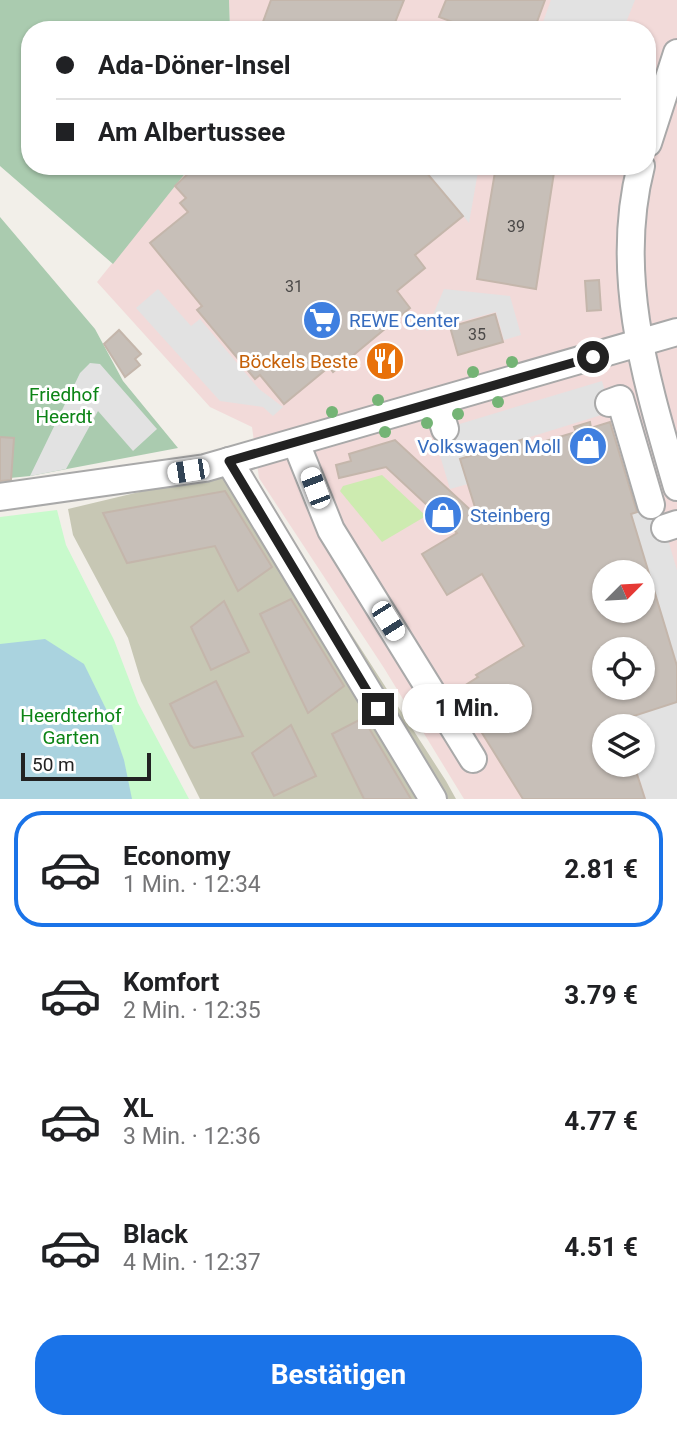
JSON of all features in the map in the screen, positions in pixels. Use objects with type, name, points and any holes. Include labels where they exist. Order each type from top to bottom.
[{"type":"street","points":[[656,120],[676,61]]},
{"type":"street","points":[[640,175],[632,228],[632,291],[638,343],[677,487]]},
{"type":"street","points":[[0,496],[135,479],[229,461],[677,332]]},
{"type":"street","points":[[608,403],[621,399],[651,505]]},
{"type":"street","points":[[437,403],[445,429]]},
{"type":"street","points":[[296,443],[331,530],[473,759]]},
{"type":"street","points":[[229,461],[433,799]]},
{"type":"shaded area","points":[[229,0],[677,0],[677,799],[464,799],[384,668],[259,478],[252,427],[210,407],[97,282],[184,175],[656,175],[656,21],[230,21]]},
{"type":"shaded area","points":[[551,0],[635,0],[627,21],[543,21]]},
{"type":"shaded area","points":[[429,175],[477,175],[469,223]]},
{"type":"shaded area","points":[[158,289],[191,326],[200,319],[259,389],[283,407],[273,416],[263,407],[220,401],[136,308]]},
{"type":"shaded area","points":[[444,289],[510,296],[521,335],[504,340],[496,312],[426,331]]},
{"type":"shaded area","points":[[90,363],[100,364],[157,429],[133,451],[98,411],[66,469],[30,476],[80,373]]},
{"type":"shaded area","points":[[602,381],[611,412],[527,438],[530,449],[464,470],[468,484],[450,489],[433,432]]},
{"type":"shaded area","points":[[244,467],[456,799],[200,799],[141,681],[128,638],[73,535],[68,509]]},
{"type":"shaded area","points":[[657,503],[677,570],[677,799],[646,799],[639,777],[655,777],[655,714],[632,714],[670,702],[653,623],[655,560],[628,560],[615,516]]},
{"type":"green space","points":[[0,0],[229,0],[230,21],[21,21],[21,175],[184,175],[113,264],[0,166]]},
{"type":"green space","name":"Friedhof Heerdt","points":[[0,217],[95,329],[123,381],[178,448],[30,476],[0,479]]},
{"type":"green space","points":[[382,475],[426,516],[382,542],[340,491],[343,486]]},
{"type":"green space","name":"Heerdterhof Garten","points":[[57,510],[66,545],[114,640],[138,703],[189,799],[0,799],[0,517]]},
{"type":"water","points":[[45,639],[84,664],[108,713],[124,760],[132,799],[0,799],[0,644]]},
{"type":"building","points":[[271,0],[404,0],[396,21],[263,21]]},
{"type":"building","points":[[446,0],[545,0],[537,21],[450,21],[439,17]]},
{"type":"building","points":[[187,175],[429,175],[463,216],[415,255],[425,268],[397,291],[410,308],[333,372],[329,367],[284,404],[260,375],[255,379],[197,310],[202,306],[150,243],[188,212],[180,203],[186,198],[175,186]]},
{"type":"building","points":[[494,175],[554,175],[536,289],[477,279]]},
{"type":"building","points":[[599,280],[601,310],[587,311],[585,281]]},
{"type":"building","points":[[495,314],[503,342],[458,355],[450,327]]},
{"type":"building","points":[[119,330],[141,354],[135,359],[140,365],[125,377],[104,344]]},
{"type":"building","points":[[590,422],[591,428],[610,422],[637,512],[631,514],[645,560],[592,560],[592,623],[655,623],[655,593],[677,666],[677,702],[640,714],[592,714],[592,777],[638,777],[645,799],[523,799],[456,691],[478,677],[476,675],[524,646],[482,574],[447,595],[422,554],[457,533],[386,467],[339,478],[336,465],[351,461],[349,454],[395,440],[478,517],[460,459],[527,438],[529,446],[576,432],[574,427]]},
{"type":"building","points":[[0,437],[14,438],[11,480],[0,481]]},
{"type":"building","points":[[225,491],[272,567],[238,591],[215,546],[127,563],[103,513]]},
{"type":"building","points":[[291,599],[344,686],[308,713],[260,614]]},
{"type":"building","points":[[224,601],[249,652],[211,670],[191,627]]},
{"type":"building","points":[[216,681],[243,736],[194,748],[170,704]]},
{"type":"building","points":[[363,718],[411,799],[364,799],[332,734]]},
{"type":"building","points":[[291,725],[316,776],[274,796],[252,753]]},
{"type":"place","name":"REWE Center","points":[[322,320]]},
{"type":"place","name":"Böckels Beste","points":[[385,361]]},
{"type":"place","name":"Volkswagen Moll","points":[[588,446]]},
{"type":"place","name":"Steinberg","points":[[443,515]]},
{"type":"route","points":[[378,709],[229,461],[593,357]]}]
